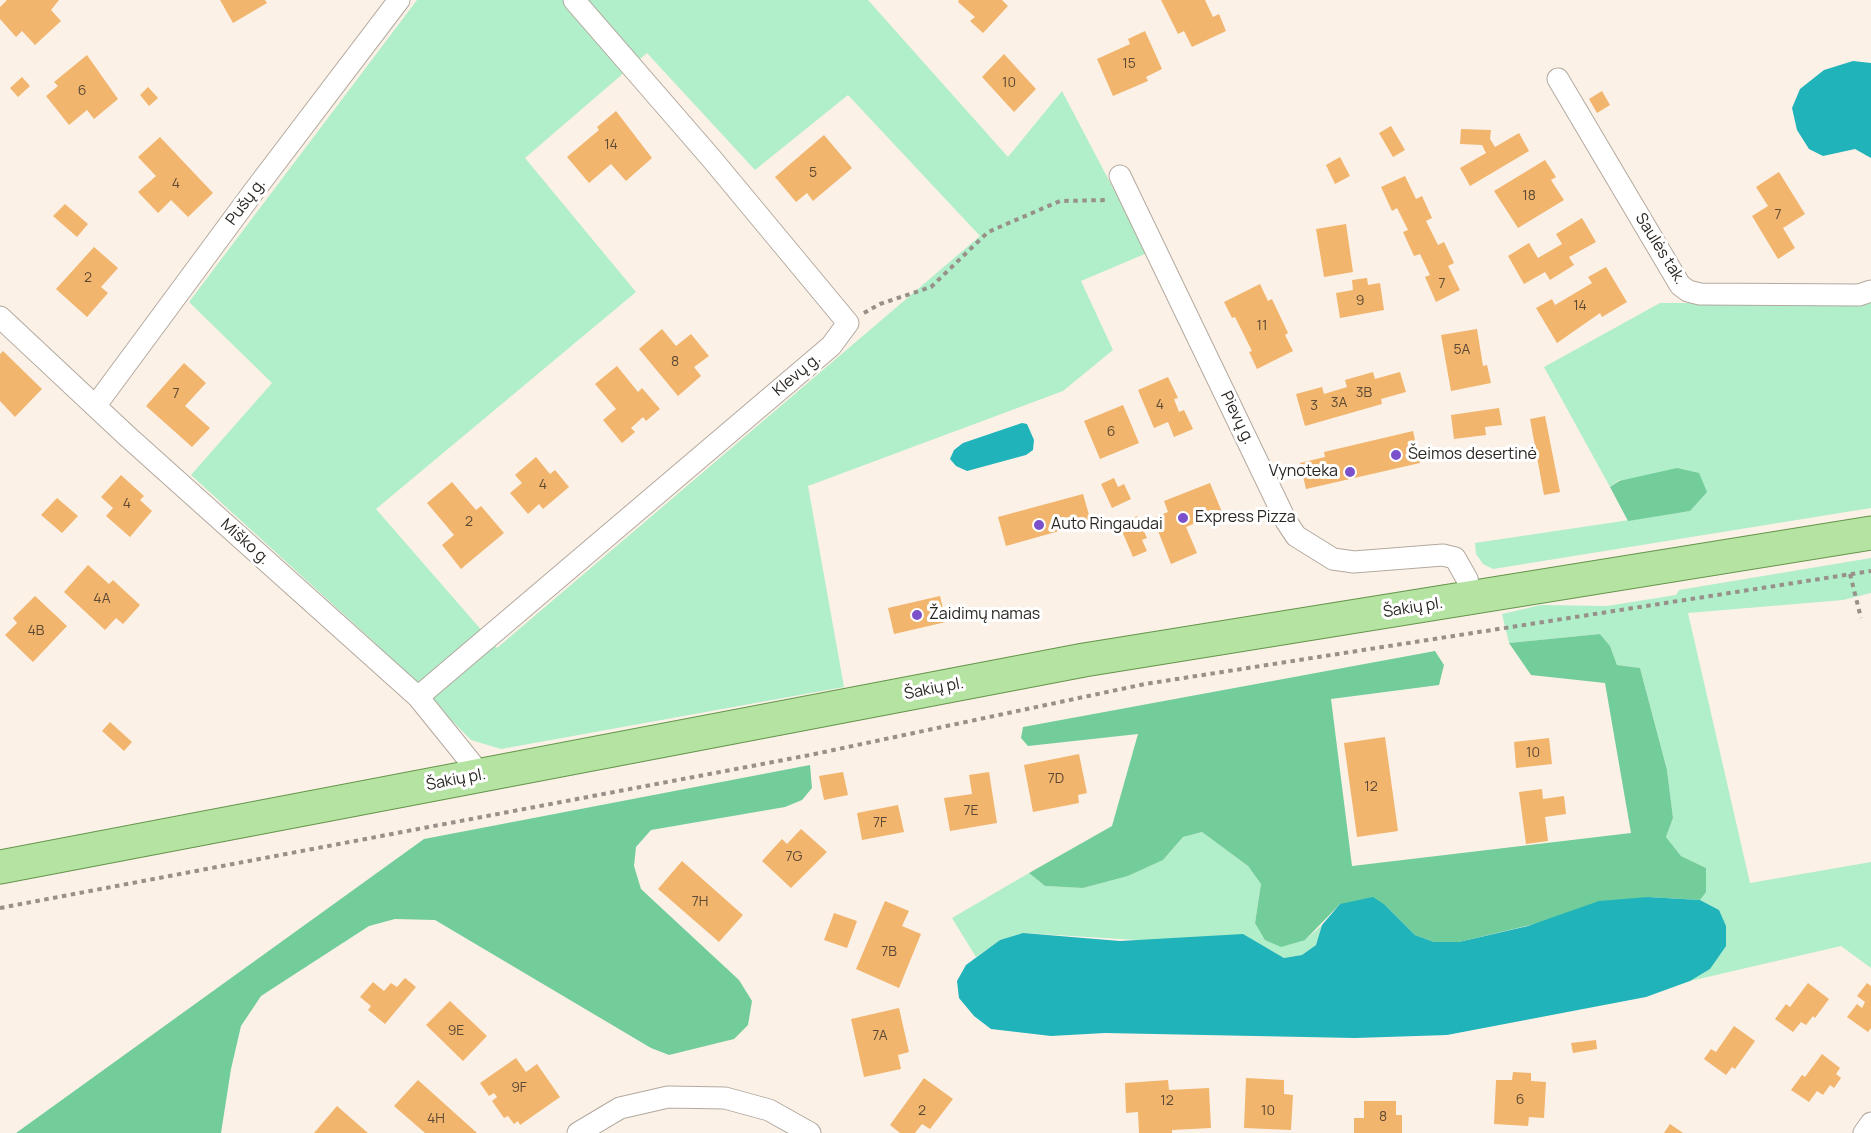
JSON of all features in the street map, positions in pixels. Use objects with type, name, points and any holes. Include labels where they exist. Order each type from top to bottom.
[{"type":"main road","name":"Šakių pl.","points":[[0,867],[1084,660],[1871,533]]},
{"type":"street","name":"Pušų g.","points":[[96,405],[399,0]]},
{"type":"street","points":[[574,0],[711,158],[848,323]]},
{"type":"street","name":"Saulės tak.","points":[[1558,79],[1680,285],[1688,291],[1700,294],[1859,295],[1871,291]]},
{"type":"street","name":"Pievų g.","points":[[1120,176],[1296,536],[1333,560],[1354,562],[1443,555],[1455,558],[1467,579],[1471,597]]},
{"type":"street","name":"Miško g.","points":[[0,317],[418,697],[481,775]]},
{"type":"street","name":"Klevų g.","points":[[418,697],[831,346],[848,323]]},
{"type":"street","points":[[578,1133],[620,1108],[668,1097],[725,1098],[769,1110],[810,1133]]},
{"type":"street","points":[[1864,1133],[1871,1123]]},
{"type":"path","points":[[848,323],[880,304],[931,287],[988,232],[1060,201],[1131,199]]},
{"type":"path","points":[[0,908],[810,755],[1145,684],[1871,571]]},
{"type":"path","points":[[1850,574],[1861,618]]},
{"type":"green space","points":[[417,0],[868,0],[1008,157],[1062,91],[1147,253],[1081,281],[1113,350],[1063,391],[808,486],[844,687],[501,749],[471,740],[374,642],[191,475],[272,383],[189,302]],"holes":[[[647,53],[755,170],[848,95],[980,236],[497,648],[376,509],[636,292],[525,158]]]},
{"type":"green space","points":[[1660,303],[1871,303],[1871,508],[1493,569],[1483,564],[1476,554],[1475,543],[1690,511],[1619,480],[1610,487],[1544,367]]},
{"type":"green space","points":[[1677,468],[1699,473],[1707,492],[1690,511],[1628,521],[1610,487],[1619,481]]},
{"type":"green space","points":[[1871,558],[1871,593],[1843,600],[1688,613],[1750,883],[1871,862],[1871,968],[1841,946],[1690,981],[1710,969],[1719,910],[1700,900],[1706,891],[1706,868],[1681,856],[1666,837],[1673,818],[1667,770],[1640,668],[1617,665],[1610,646],[1600,634],[1509,643],[1502,614],[1541,605],[1607,606],[1676,595],[1679,590]]},
{"type":"green space","points":[[1600,634],[1610,646],[1617,665],[1640,668],[1667,770],[1673,818],[1666,837],[1681,856],[1706,868],[1706,892],[1700,900],[1648,897],[1459,942],[1434,942],[1415,935],[1385,905],[1340,904],[1305,940],[1281,947],[1265,940],[1255,923],[1261,884],[1248,866],[1202,832],[1183,837],[1163,860],[1128,876],[1083,888],[1045,886],[1029,873],[1112,826],[1138,734],[1028,746],[1021,738],[1023,727],[1435,651],[1444,665],[1439,685],[1331,699],[1352,866],[1631,833],[1605,683],[1531,675],[1509,643]]},
{"type":"green space","points":[[810,765],[812,788],[802,800],[785,807],[651,830],[636,847],[634,866],[641,889],[739,980],[752,1001],[748,1025],[734,1039],[669,1055],[651,1048],[435,920],[395,919],[369,926],[261,996],[241,1026],[231,1069],[221,1133],[16,1133],[424,839]]},
{"type":"green space","points":[[1202,832],[1248,866],[1261,884],[1255,923],[1305,940],[1322,925],[1316,945],[1302,955],[1284,958],[1267,948],[1023,933],[1000,940],[976,957],[952,918],[1029,873],[1045,886],[1083,888],[1128,876],[1163,860],[1183,837]]},
{"type":"water","points":[[1853,61],[1871,63],[1871,158],[1855,149],[1823,156],[1809,149],[1797,130],[1792,108],[1800,89],[1824,70]]},
{"type":"water","points":[[1022,423],[1027,424],[1034,440],[1033,450],[1026,455],[967,471],[956,466],[950,459],[954,450],[963,443]]},
{"type":"water","points":[[1373,897],[1385,905],[1415,935],[1434,942],[1459,942],[1528,926],[1599,901],[1648,897],[1700,900],[1719,910],[1726,926],[1726,946],[1710,969],[1690,981],[1646,997],[1447,1035],[1355,1038],[1105,1033],[1051,1036],[991,1029],[974,1016],[959,998],[957,981],[966,965],[1000,940],[1023,933],[1120,941],[1243,934],[1284,958],[1302,955],[1316,945],[1322,925],[1340,904]]},
{"type":"building","points":[[7,0],[59,0],[51,10],[61,21],[35,45],[22,31],[16,37],[0,19],[0,7]]},
{"type":"building","points":[[220,0],[265,0],[267,3],[233,23]]},
{"type":"building","points":[[959,0],[1002,0],[1008,6],[983,33],[970,21],[975,17],[958,2]]},
{"type":"building","points":[[1161,0],[1205,0],[1213,17],[1219,14],[1226,31],[1192,47],[1184,31],[1178,34]]},
{"type":"building","points":[[1145,31],[1162,69],[1146,77],[1148,81],[1113,96],[1097,59],[1130,44],[1128,39]]},
{"type":"building","points":[[1004,54],[1036,89],[1014,112],[982,77]]},
{"type":"building","points":[[87,55],[118,99],[94,119],[87,110],[69,125],[46,96],[58,86],[54,82]]},
{"type":"building","points":[[22,77],[30,86],[18,97],[10,88]]},
{"type":"building","points":[[148,87],[158,98],[149,106],[140,95]]},
{"type":"building","points":[[1602,91],[1610,105],[1597,113],[1589,99]]},
{"type":"building","points":[[616,111],[652,158],[626,181],[611,164],[589,183],[567,157],[599,130],[597,127]]},
{"type":"building","points":[[1391,126],[1405,150],[1393,157],[1379,133]]},
{"type":"building","points":[[1461,129],[1491,130],[1490,139],[1495,147],[1519,133],[1529,151],[1470,186],[1460,168],[1486,153],[1482,145],[1460,144]]},
{"type":"building","points":[[824,135],[852,168],[813,201],[807,193],[796,202],[775,177]]},
{"type":"building","points":[[160,137],[213,193],[188,217],[171,200],[158,213],[138,192],[156,176],[138,157]]},
{"type":"building","points":[[1340,157],[1350,176],[1335,184],[1326,165]]},
{"type":"building","points":[[1545,160],[1556,177],[1551,180],[1564,200],[1518,228],[1494,191]]},
{"type":"building","points":[[1779,172],[1805,214],[1783,228],[1795,248],[1778,259],[1752,216],[1768,206],[1756,187]]},
{"type":"building","points":[[1405,176],[1416,199],[1422,196],[1432,218],[1426,221],[1438,245],[1444,242],[1454,263],[1448,266],[1460,290],[1436,302],[1425,277],[1430,275],[1420,254],[1414,256],[1403,232],[1408,230],[1397,208],[1392,211],[1381,187]]},
{"type":"building","points":[[65,204],[88,224],[77,237],[53,216]]},
{"type":"building","points":[[1582,218],[1596,242],[1569,257],[1574,265],[1550,280],[1545,272],[1524,284],[1508,256],[1529,243],[1538,258],[1562,244],[1556,234]]},
{"type":"building","points":[[1346,224],[1353,272],[1324,277],[1316,229]]},
{"type":"building","points":[[94,247],[118,268],[101,287],[108,293],[87,317],[56,289]]},
{"type":"building","points":[[1606,267],[1627,302],[1602,317],[1600,313],[1557,343],[1536,308],[1552,299],[1555,305],[1592,283],[1588,277]]},
{"type":"building","points":[[1367,278],[1368,285],[1380,283],[1384,310],[1340,318],[1336,293],[1353,290],[1352,280]]},
{"type":"building","points":[[1260,284],[1268,301],[1272,299],[1288,333],[1285,335],[1293,351],[1257,369],[1249,352],[1252,351],[1235,317],[1232,318],[1224,302]]},
{"type":"building","points":[[662,329],[676,346],[691,334],[709,356],[694,367],[701,376],[678,396],[639,349]]},
{"type":"building","points":[[1477,329],[1483,366],[1487,365],[1491,383],[1451,391],[1441,335]]},
{"type":"building","points":[[3,351],[42,389],[15,417],[0,401],[0,354]]},
{"type":"building","points":[[184,363],[206,383],[185,406],[210,428],[192,447],[146,406]]},
{"type":"building","points":[[617,366],[638,392],[642,388],[660,409],[646,421],[643,417],[631,428],[635,432],[622,443],[603,420],[616,409],[595,384]]},
{"type":"building","points":[[1373,372],[1375,379],[1400,372],[1406,392],[1381,399],[1382,404],[1305,426],[1296,394],[1322,387],[1324,394],[1347,387],[1345,380]]},
{"type":"building","points":[[1168,377],[1178,398],[1174,399],[1179,412],[1184,410],[1193,429],[1174,437],[1168,422],[1154,428],[1138,390]]},
{"type":"building","points":[[1123,405],[1139,443],[1100,459],[1084,421]]},
{"type":"building","points":[[1499,408],[1502,425],[1485,427],[1486,435],[1454,439],[1451,415]]},
{"type":"building","points":[[1545,416],[1560,492],[1544,495],[1530,419]]},
{"type":"building","points":[[1413,431],[1420,463],[1306,489],[1300,463],[1325,457],[1324,452]]},
{"type":"building","points":[[536,457],[550,474],[555,470],[569,487],[543,509],[539,504],[528,514],[510,493],[522,483],[515,475]]},
{"type":"building","points":[[121,475],[144,496],[140,500],[152,511],[130,537],[106,516],[113,508],[101,497]]},
{"type":"building","points":[[1114,478],[1118,487],[1124,484],[1131,499],[1112,508],[1101,484]]},
{"type":"building","points":[[452,482],[476,510],[481,506],[504,533],[461,569],[442,545],[454,535],[427,503]]},
{"type":"building","points":[[1210,483],[1222,512],[1186,527],[1197,553],[1171,564],[1153,518],[1168,512],[1164,501]]},
{"type":"building","points":[[1083,494],[1091,522],[1006,546],[998,517]]},
{"type":"building","points":[[57,498],[78,516],[62,533],[41,515]]},
{"type":"building","points":[[1137,516],[1147,538],[1142,540],[1147,551],[1133,557],[1119,524]]},
{"type":"building","points":[[88,565],[109,584],[113,580],[140,605],[123,624],[116,618],[105,630],[64,592]]},
{"type":"building","points":[[35,596],[67,626],[33,662],[5,635],[17,623],[13,618]]},
{"type":"building","name":"Žaidimų namas","points":[[940,596],[946,622],[894,634],[888,608]]},
{"type":"building","points":[[110,722],[132,742],[124,751],[102,731]]},
{"type":"building","points":[[1385,737],[1398,831],[1357,837],[1344,743]]},
{"type":"building","points":[[1549,738],[1552,764],[1516,768],[1514,742]]},
{"type":"building","points":[[1079,754],[1087,793],[1078,795],[1079,803],[1033,812],[1024,765]]},
{"type":"building","points":[[843,772],[848,795],[824,800],[819,776]]},
{"type":"building","points":[[989,772],[997,823],[950,831],[944,798],[972,794],[969,775]]},
{"type":"building","points":[[1542,789],[1543,799],[1564,796],[1566,814],[1545,817],[1548,841],[1526,844],[1519,792]]},
{"type":"building","points":[[898,805],[904,832],[862,840],[857,813]]},
{"type":"building","points":[[801,829],[827,852],[791,888],[762,861],[782,839],[787,844]]},
{"type":"building","points":[[682,861],[743,915],[719,942],[658,889]]},
{"type":"building","points":[[885,901],[909,911],[902,926],[921,934],[899,988],[856,969]]},
{"type":"building","points":[[834,913],[857,921],[847,948],[824,940]]},
{"type":"building","points":[[405,978],[416,987],[385,1024],[368,1010],[371,1006],[360,997],[373,982],[384,991],[391,983],[397,987]]},
{"type":"building","points":[[1808,983],[1829,999],[1815,1018],[1813,1016],[1806,1025],[1801,1022],[1793,1032],[1775,1019],[1786,1004],[1790,1007]]},
{"type":"building","points":[[1867,983],[1871,986],[1871,1028],[1868,1032],[1847,1017],[1857,1004],[1862,1008],[1865,1002],[1857,996]]},
{"type":"building","points":[[450,1001],[487,1036],[463,1061],[426,1025]]},
{"type":"building","points":[[899,1008],[909,1052],[898,1055],[901,1069],[864,1077],[851,1019]]},
{"type":"building","points":[[1734,1026],[1755,1041],[1735,1069],[1732,1067],[1726,1075],[1704,1059],[1711,1049],[1716,1052]]},
{"type":"building","points":[[1596,1040],[1597,1049],[1573,1053],[1571,1043]]},
{"type":"building","points":[[1822,1054],[1840,1068],[1836,1074],[1841,1078],[1834,1088],[1830,1085],[1823,1095],[1817,1091],[1809,1102],[1791,1090],[1802,1075],[1805,1077]]},
{"type":"building","points":[[516,1058],[526,1072],[537,1064],[560,1097],[520,1125],[518,1121],[514,1124],[508,1116],[504,1118],[492,1101],[497,1097],[494,1093],[489,1096],[480,1083]]},
{"type":"building","points":[[1513,1072],[1531,1073],[1531,1081],[1546,1082],[1544,1118],[1529,1117],[1528,1126],[1494,1124],[1496,1080],[1512,1080]]},
{"type":"building","points":[[924,1078],[953,1099],[930,1129],[922,1124],[915,1133],[900,1133],[890,1125]]},
{"type":"building","points":[[1246,1078],[1284,1080],[1284,1094],[1293,1095],[1291,1130],[1244,1128]]},
{"type":"building","points":[[418,1080],[477,1133],[425,1133],[394,1106]]},
{"type":"building","points":[[1168,1080],[1169,1090],[1209,1088],[1211,1128],[1172,1130],[1172,1133],[1139,1133],[1138,1112],[1126,1113],[1125,1083]]},
{"type":"building","points":[[1364,1101],[1396,1101],[1396,1115],[1402,1115],[1402,1133],[1354,1133],[1354,1118],[1364,1118]]},
{"type":"building","points":[[337,1106],[368,1133],[314,1133]]},
{"type":"building","points":[[1670,1124],[1683,1133],[1664,1133]]},
{"type":"place","name":"Šeimos desertinė","points":[[1396,455]]},
{"type":"place","name":"Vynoteka","points":[[1350,472]]},
{"type":"place","name":"Express Pizza","points":[[1183,518]]},
{"type":"place","name":"Auto Ringaudai","points":[[1039,525]]},
{"type":"place","name":"Žaidimų namas","points":[[917,615]]}]
